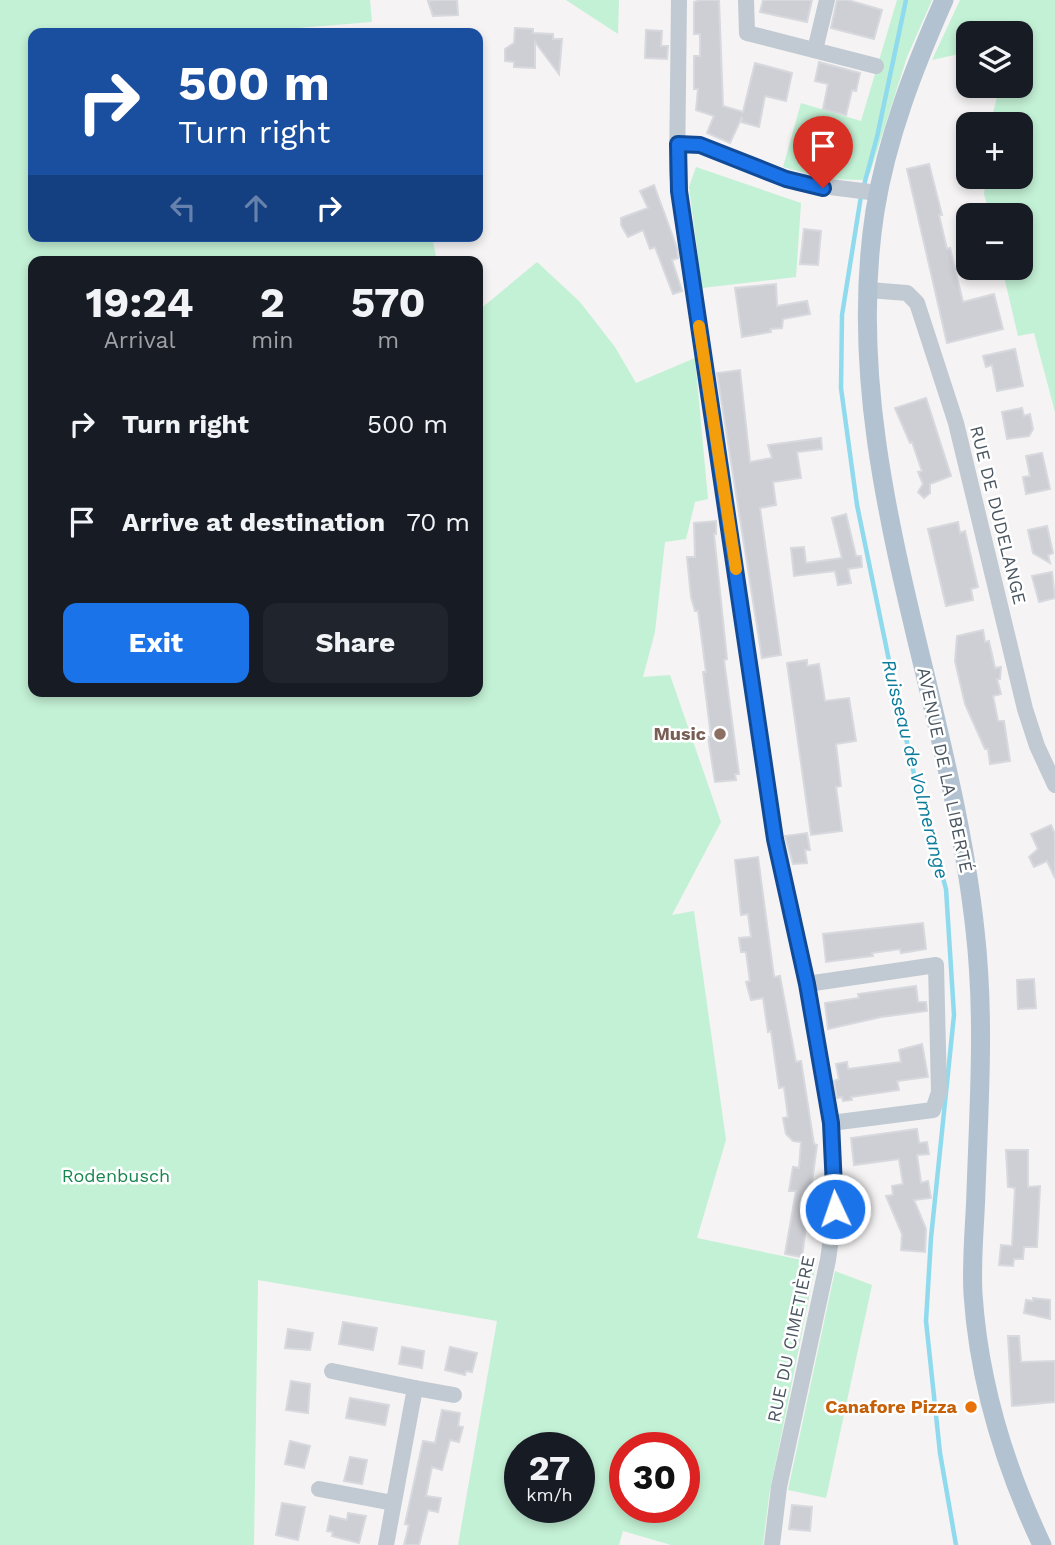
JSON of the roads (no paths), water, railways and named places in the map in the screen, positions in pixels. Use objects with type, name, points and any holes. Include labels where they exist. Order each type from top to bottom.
[{"type":"main road","name":"AVENUE DE LA LIBERTÉ","points":[[944,0],[905,93],[878,193],[871,242],[870,401],[881,481],[945,763],[976,932],[981,1045],[973,1291],[978,1345],[995,1426],[1016,1489],[1042,1545]]},
{"type":"street","name":"RUE DU CIMETIÈRE","points":[[679,0],[679,191],[775,839],[807,984],[831,1123],[835,1209],[828,1260],[779,1487],[772,1545]]},
{"type":"street","points":[[746,0],[747,33],[876,66]]},
{"type":"street","points":[[815,50],[827,0]]},
{"type":"street","points":[[678,144],[700,145],[786,179],[823,188],[878,193]]},
{"type":"street","name":"RUE DE DUDELANGE","points":[[870,290],[907,293],[916,303],[956,423],[1025,709],[1037,746],[1055,785]]},
{"type":"street","points":[[807,984],[936,965],[939,1092],[933,1110],[831,1123]]},
{"type":"street","points":[[332,1371],[454,1395]]},
{"type":"street","points":[[386,1545],[415,1388]]},
{"type":"street","points":[[319,1489],[393,1503]]},
{"type":"waterway","name":"Ruisseau de Volmerange","points":[[906,0],[877,137],[861,196],[842,315],[841,388],[857,505],[892,675],[914,774],[946,889],[954,1015],[931,1238],[926,1321],[940,1453],[956,1545]]},
{"type":"place","name":"Music","points":[[720,734]]},
{"type":"place","name":"Canafore Pizza","points":[[971,1407]]},
{"type":"park label","name":"Rodenbusch","points":[[116,1176]]}]
